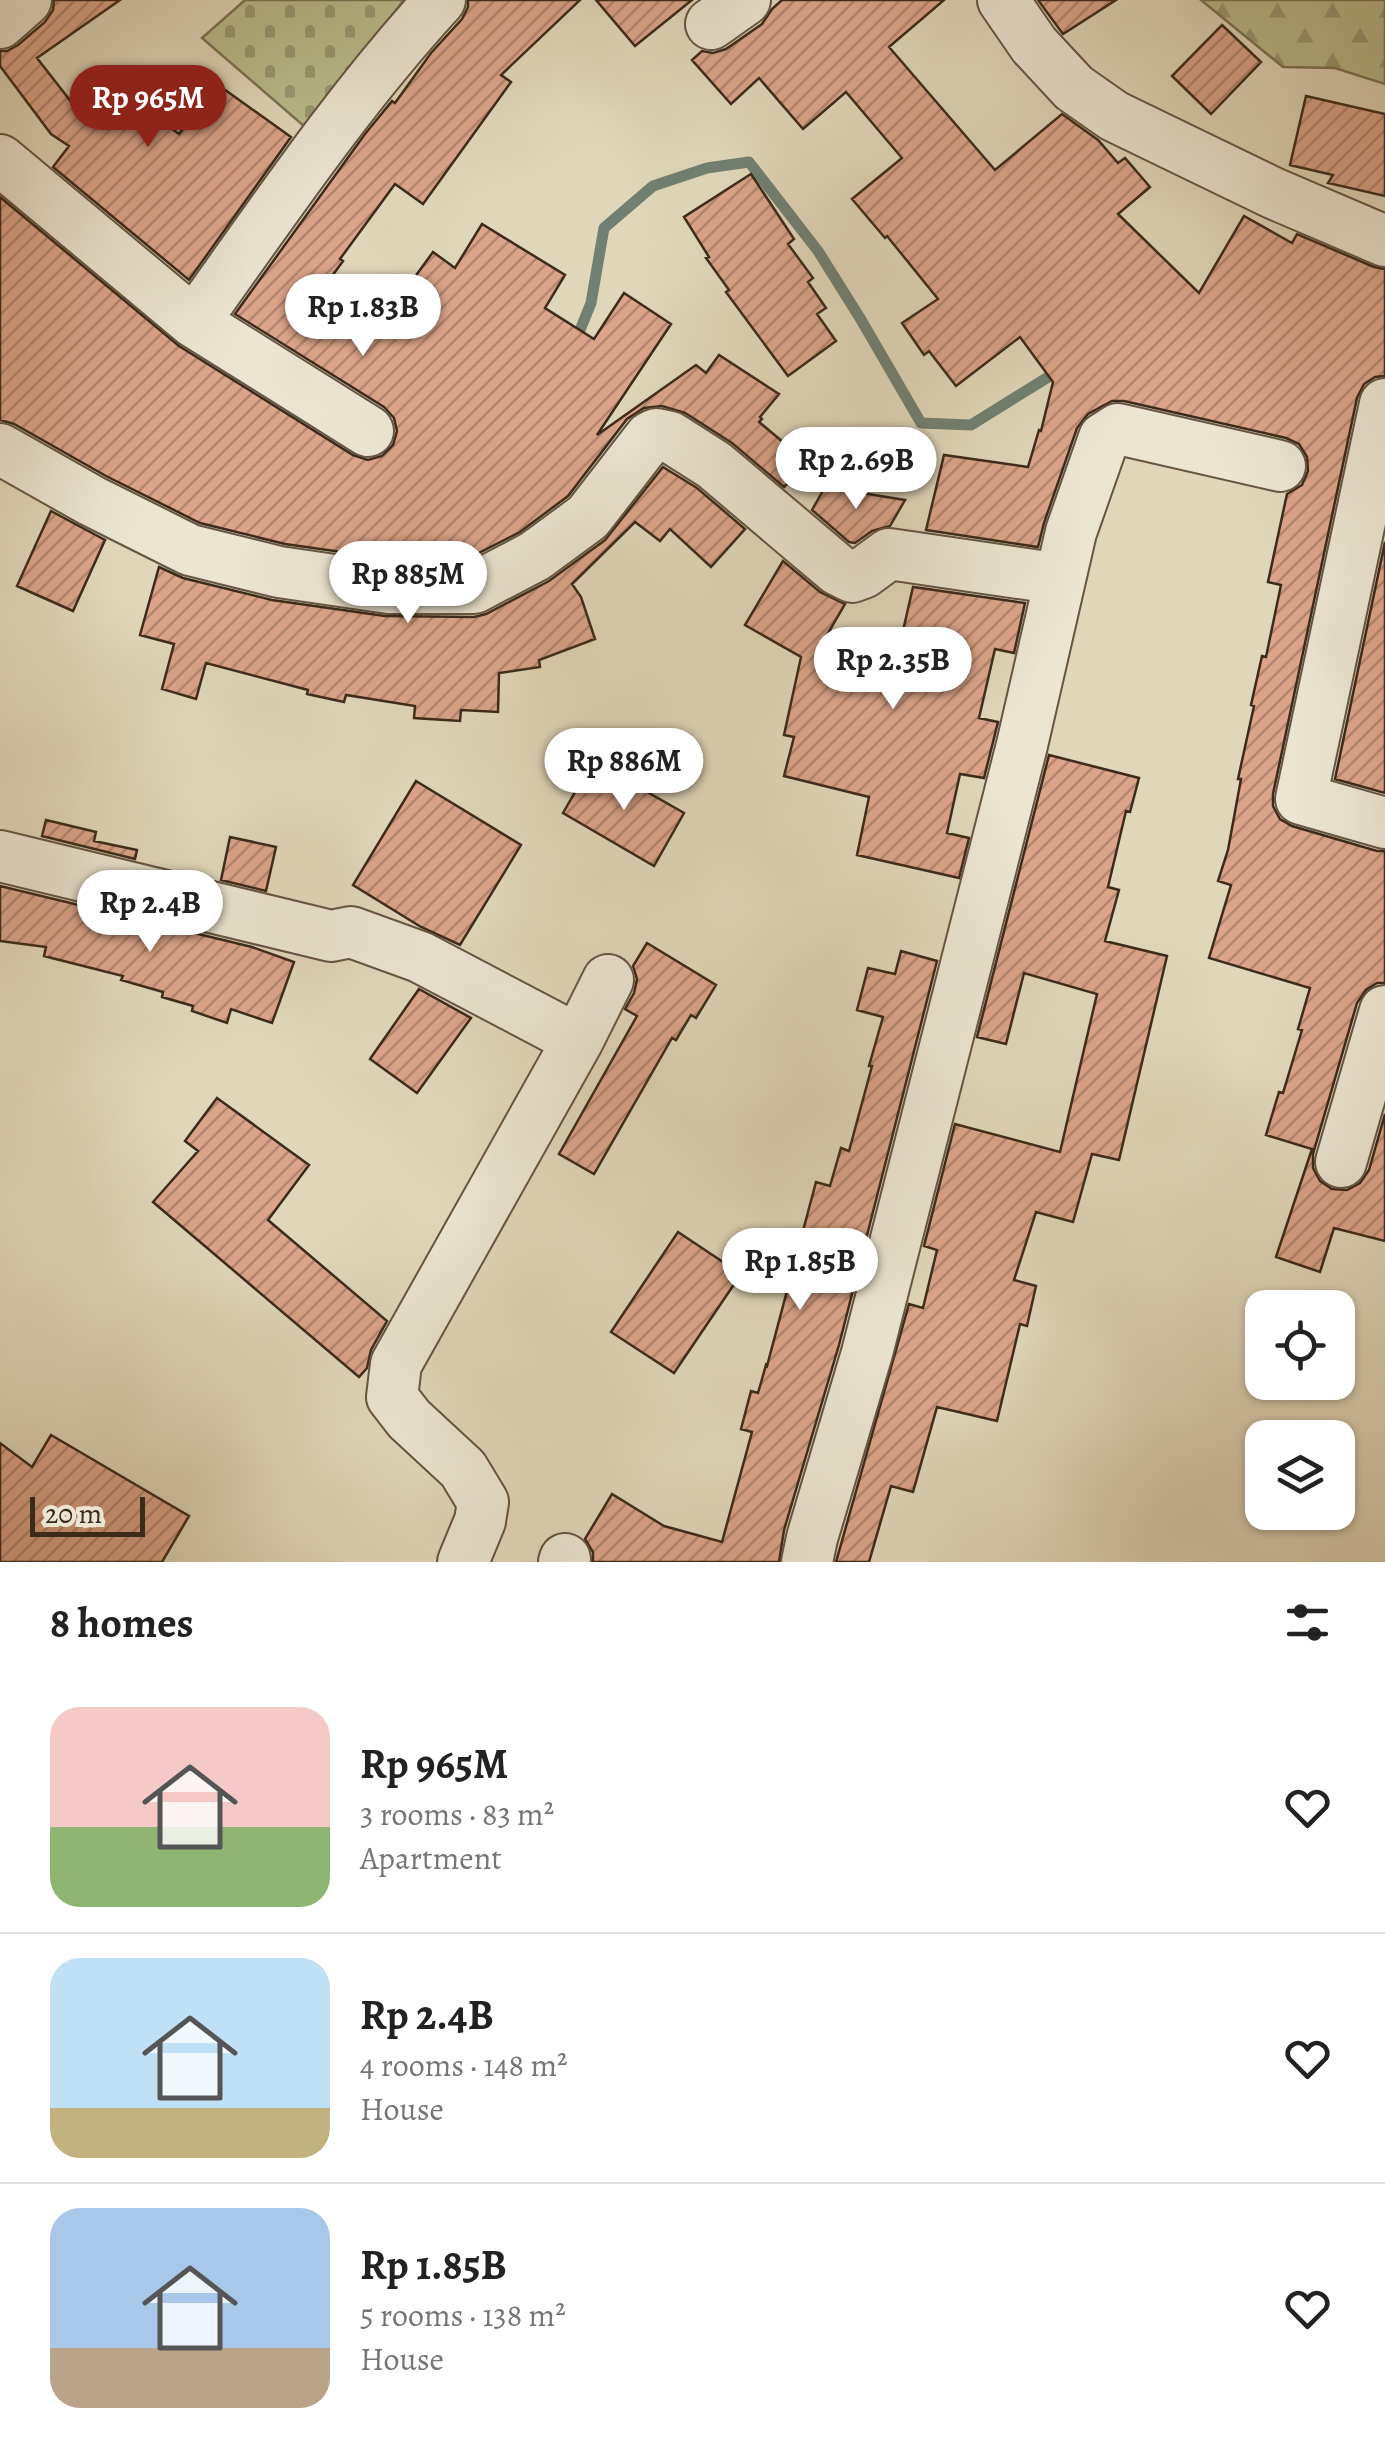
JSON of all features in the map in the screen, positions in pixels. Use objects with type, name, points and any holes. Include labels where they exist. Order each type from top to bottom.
[{"type":"street","points":[[0,22],[26,0]]},
{"type":"street","points":[[194,322],[322,143],[440,0]]},
{"type":"street","points":[[1002,0],[1034,45],[1074,88],[1114,116],[1385,241]]},
{"type":"street","points":[[0,160],[194,322],[368,431]]},
{"type":"street","points":[[1383,412],[1301,799],[1385,823]]},
{"type":"street","points":[[808,1562],[867,1353],[1022,745],[1071,532],[1104,438],[1118,429],[1280,466]]},
{"type":"street","points":[[0,449],[92,502],[190,550],[279,572],[389,588],[474,588],[535,556],[588,517],[656,434],[670,437],[714,465],[838,570],[852,577],[889,554],[1060,580]]},
{"type":"street","points":[[0,856],[331,936],[351,932],[420,957],[578,1040]]},
{"type":"street","points":[[463,1562],[480,1521],[483,1502],[463,1469],[409,1419],[392,1397],[396,1364],[608,980]]},
{"type":"street","points":[[1342,1162],[1385,1012]]},
{"type":"green space","points":[[245,0],[404,0],[305,127],[202,38]]},
{"type":"green space","points":[[1201,0],[1385,0],[1385,84],[1335,68],[1283,67]]},
{"type":"building","points":[[54,0],[120,0],[37,58],[83,117],[110,82],[179,134],[190,119],[195,123],[221,87],[291,137],[189,280],[53,167],[69,146],[51,134],[0,66],[0,51],[18,45],[45,22]]},
{"type":"building","points":[[468,0],[580,0],[501,75],[511,82],[423,204],[395,184],[313,302],[379,337],[393,307],[433,252],[455,268],[482,224],[565,275],[545,308],[594,339],[624,293],[671,324],[597,435],[696,365],[706,373],[719,355],[779,394],[759,422],[807,462],[784,487],[732,443],[685,413],[662,406],[644,408],[627,419],[568,496],[520,532],[467,559],[391,559],[285,544],[200,523],[0,420],[0,197],[179,346],[353,455],[368,460],[382,456],[393,445],[397,431],[394,418],[384,407],[235,314],[365,134],[462,19]]},
{"type":"building","points":[[596,0],[692,0],[635,46]]},
{"type":"building","points":[[782,0],[944,0],[889,47],[995,170],[1062,114],[1098,140],[1118,163],[1125,158],[1150,187],[1118,214],[1199,293],[1244,216],[1292,243],[1297,234],[1385,269],[1385,376],[1364,384],[1357,398],[1273,794],[1273,806],[1280,819],[1292,826],[1385,851],[1385,983],[1366,990],[1357,1003],[1313,1154],[1313,1168],[1320,1181],[1332,1189],[1347,1190],[1360,1183],[1369,1170],[1385,1114],[1385,1241],[1334,1228],[1320,1272],[1276,1257],[1312,1149],[1266,1135],[1302,1030],[1298,1029],[1310,988],[1209,958],[1231,885],[1218,881],[1228,850],[1254,706],[1251,705],[1281,585],[1268,582],[1287,494],[1302,485],[1308,471],[1307,457],[1299,444],[1286,438],[1112,401],[1088,414],[1077,428],[1038,547],[926,530],[944,455],[1028,467],[1053,382],[1020,337],[956,386],[929,351],[924,355],[902,323],[938,299],[852,199],[902,158],[846,92],[803,129],[759,78],[731,104],[692,60],[702,51],[726,49],[762,24]]},
{"type":"building","points":[[1038,0],[1116,0],[1063,34]]},
{"type":"building","points":[[1222,25],[1261,62],[1211,114],[1172,76]]},
{"type":"building","points":[[1306,96],[1385,114],[1385,196],[1328,183],[1333,175],[1290,165]]},
{"type":"building","points":[[751,174],[794,239],[788,244],[813,278],[808,282],[826,308],[817,314],[836,341],[788,376],[726,292],[729,290],[684,217]]},
{"type":"building","points":[[663,467],[697,488],[745,529],[711,567],[670,529],[660,541],[635,522],[572,584],[581,597],[595,639],[539,660],[540,667],[499,673],[498,712],[461,710],[460,721],[414,718],[415,706],[346,695],[344,702],[206,663],[196,699],[162,689],[174,644],[140,635],[159,567],[183,578],[272,600],[385,616],[486,614],[549,581],[605,540]]},
{"type":"building","points":[[825,487],[905,500],[890,526],[872,531],[855,543],[812,510]]},
{"type":"building","points":[[51,511],[105,540],[73,611],[17,586]]},
{"type":"building","points":[[1385,542],[1385,793],[1335,779]]},
{"type":"building","points":[[783,561],[820,592],[845,604],[820,647],[895,666],[913,587],[1025,603],[1014,653],[995,649],[979,718],[998,722],[984,778],[960,774],[947,833],[969,838],[959,878],[857,855],[869,797],[784,776],[794,737],[784,735],[801,657],[745,625]]},
{"type":"building","points":[[1049,755],[1139,778],[1130,812],[1126,811],[1108,887],[1119,890],[1105,941],[1167,956],[1119,1160],[1092,1154],[1073,1222],[1036,1212],[1014,1280],[1036,1286],[1027,1326],[1020,1324],[997,1421],[937,1407],[913,1492],[891,1486],[869,1562],[836,1562],[909,1304],[923,1308],[937,1250],[924,1246],[955,1124],[1060,1152],[1097,994],[1024,973],[1006,1044],[977,1037]]},
{"type":"building","points":[[593,761],[684,813],[654,866],[563,813]]},
{"type":"building","points":[[416,781],[521,845],[460,945],[421,927],[353,885]]},
{"type":"building","points":[[46,820],[96,832],[94,841],[137,850],[135,859],[42,836]]},
{"type":"building","points":[[230,837],[276,847],[266,891],[221,880]]},
{"type":"building","points":[[0,886],[252,947],[294,962],[272,1023],[231,1009],[227,1023],[192,1011],[193,1006],[162,997],[163,992],[121,980],[123,976],[44,956],[46,947],[0,941]]},
{"type":"building","points":[[647,943],[716,985],[696,1018],[691,1015],[676,1040],[672,1038],[594,1174],[559,1154],[637,1016],[625,1009],[637,979],[633,966]]},
{"type":"building","points":[[901,951],[937,961],[839,1345],[784,1530],[779,1562],[593,1562],[593,1552],[585,1539],[612,1494],[664,1526],[722,1542],[752,1432],[741,1429],[751,1391],[758,1393],[767,1366],[816,1182],[830,1186],[841,1148],[849,1151],[872,1066],[883,1017],[857,1010],[868,968],[895,974]]},
{"type":"building","points":[[419,989],[471,1018],[417,1093],[370,1059]]},
{"type":"building","points":[[217,1098],[309,1165],[268,1220],[387,1321],[371,1350],[367,1368],[359,1377],[153,1202],[198,1151],[185,1141]]},
{"type":"building","points":[[678,1232],[741,1274],[674,1373],[611,1332]]},
{"type":"building","points":[[51,1435],[189,1516],[162,1562],[0,1562],[0,1443],[32,1467]]},
{"type":"waterway","points":[[576,340],[591,303],[604,228],[653,186],[707,168],[749,162],[818,251],[921,423],[971,425],[1058,371]]}]
